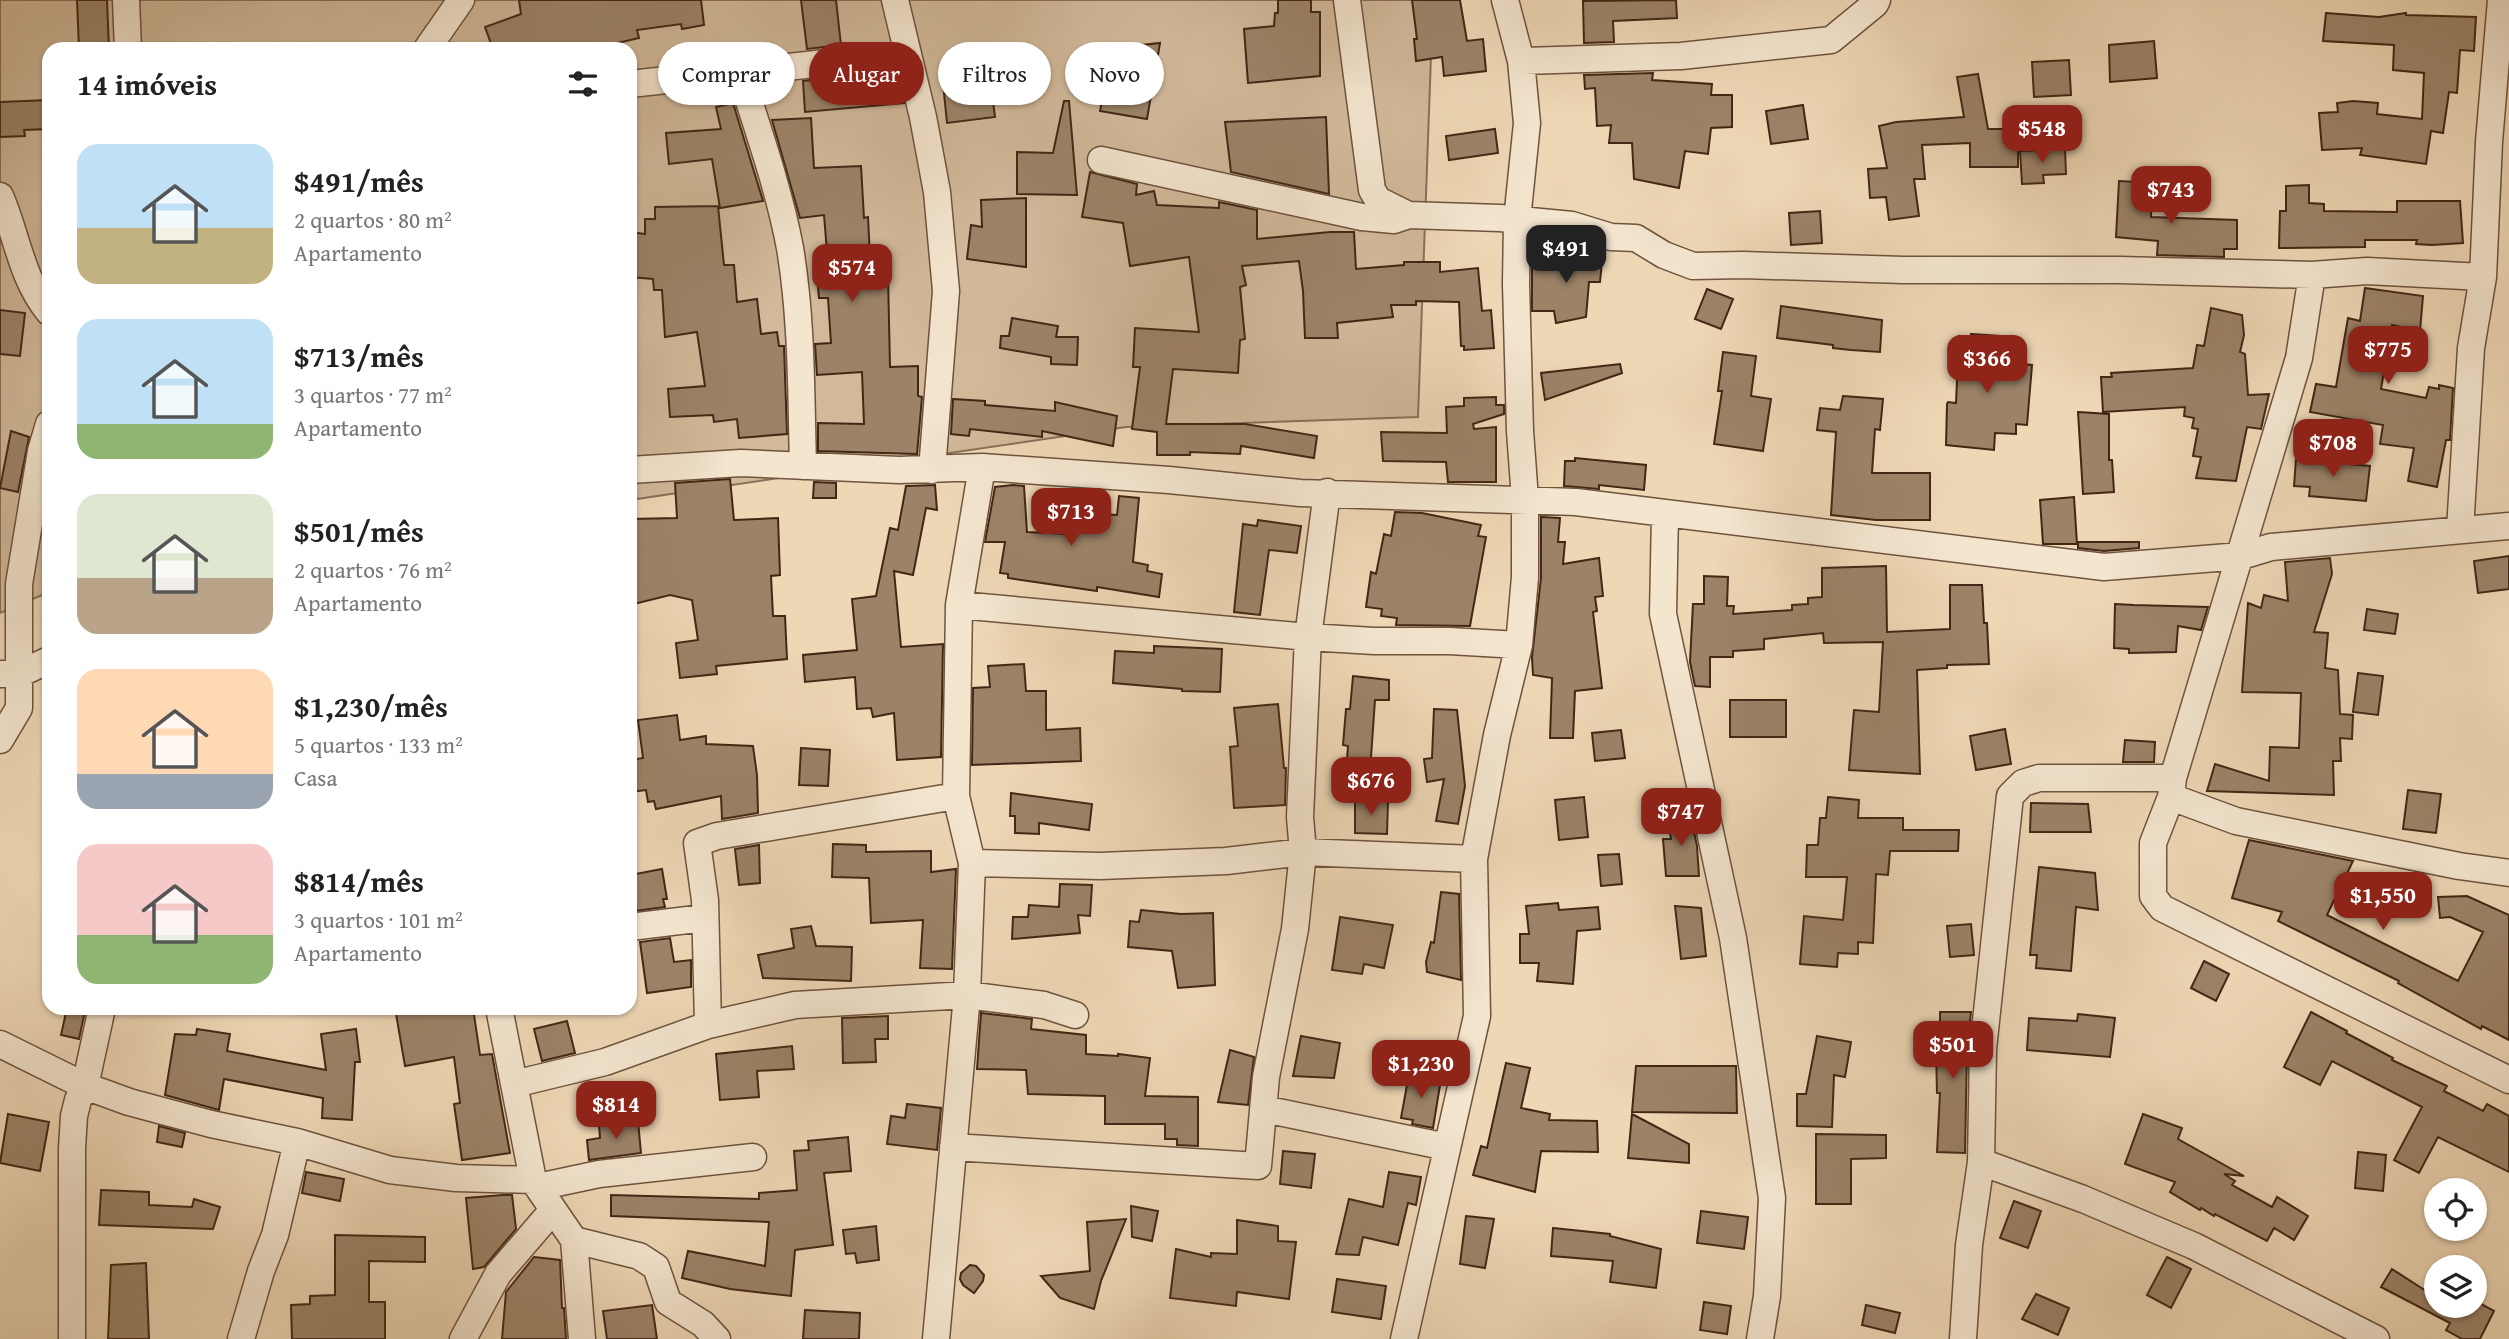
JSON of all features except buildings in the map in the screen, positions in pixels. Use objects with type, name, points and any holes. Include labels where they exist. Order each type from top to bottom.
[{"type":"street","points":[[126,0],[128,42]]},
{"type":"street","points":[[432,42],[461,0]]},
{"type":"street","points":[[895,0],[905,42]]},
{"type":"street","points":[[1347,0],[1371,190],[1371,204],[1362,216]]},
{"type":"street","points":[[1404,1339],[1477,1016],[1474,859],[1497,735],[1519,645],[1525,577],[1525,499],[1518,377],[1517,220],[1527,123],[1521,61],[1505,0]]},
{"type":"street","points":[[1521,61],[1681,56],[1830,40],[1877,0]]},
{"type":"street","points":[[2460,530],[2471,348],[2483,277],[2489,142],[2501,0]]},
{"type":"street","points":[[637,83],[658,81]]},
{"type":"street","points":[[750,105],[767,158],[789,247],[800,343],[803,466]]},
{"type":"street","points":[[919,105],[937,192],[946,291],[932,470]]},
{"type":"street","points":[[1101,160],[1362,216],[1394,220],[1408,215],[1572,225],[1611,236],[1636,238],[1664,255],[1693,266],[2312,275],[2367,271],[2483,277]]},
{"type":"street","points":[[1371,190],[1378,200],[1408,215]]},
{"type":"street","points":[[0,196],[9,218],[12,270],[42,304]]},
{"type":"street","points":[[2312,275],[2299,358],[2153,844],[2153,896],[2162,908],[2509,1080]]},
{"type":"street","points":[[0,740],[19,708],[10,674],[19,584],[42,448]]},
{"type":"street","points":[[637,470],[741,463],[932,470],[982,467],[1169,480],[1300,493],[1525,499],[1665,513],[2104,567],[2241,556],[2272,547],[2509,526]]},
{"type":"street","points":[[936,1339],[967,995],[972,863],[956,796],[959,606],[982,467]]},
{"type":"street","points":[[953,1147],[1258,1166],[1266,1077],[1295,929],[1303,852],[1300,817],[1308,637],[1327,492]]},
{"type":"street","points":[[1665,513],[1663,614],[1733,938],[1772,1198],[1767,1296],[1761,1338]]},
{"type":"street","points":[[959,606],[1308,637],[1374,641],[1449,640],[1519,645]]},
{"type":"street","points":[[10,674],[42,663]]},
{"type":"street","points":[[1963,1339],[1969,1245],[1981,1162],[1983,1049],[2010,796],[2023,783],[2039,778],[2172,787],[2236,821],[2459,866],[2509,873]]},
{"type":"street","points":[[708,1024],[705,900],[697,842],[717,836],[956,796]]},
{"type":"street","points":[[972,863],[1100,866],[1226,861],[1303,852],[1474,859]]},
{"type":"street","points":[[637,926],[704,918]]},
{"type":"street","points":[[514,1084],[605,1062],[708,1024],[795,1005],[967,995],[1044,1005],[1075,1015]]},
{"type":"street","points":[[72,1339],[74,1116],[85,1086],[100,1015]]},
{"type":"street","points":[[500,1015],[536,1184],[574,1240],[577,1304],[582,1339]]},
{"type":"street","points":[[0,1044],[85,1086],[129,1102],[211,1124],[297,1142],[390,1170],[536,1184],[599,1174],[753,1157]]},
{"type":"street","points":[[1264,1110],[1447,1147]]},
{"type":"street","points":[[241,1339],[261,1271],[275,1235],[297,1142]]},
{"type":"street","points":[[1981,1162],[2083,1199],[2194,1246],[2376,1339]]},
{"type":"street","points":[[463,1339],[498,1274],[553,1210]]},
{"type":"street","points":[[574,1240],[639,1256],[656,1267],[668,1303],[703,1324],[717,1339]]},
{"type":"shaded area","points":[[0,0],[1427,0],[1431,56],[1418,417],[1126,427],[637,499],[637,42],[42,42],[42,595],[0,613]]}]
